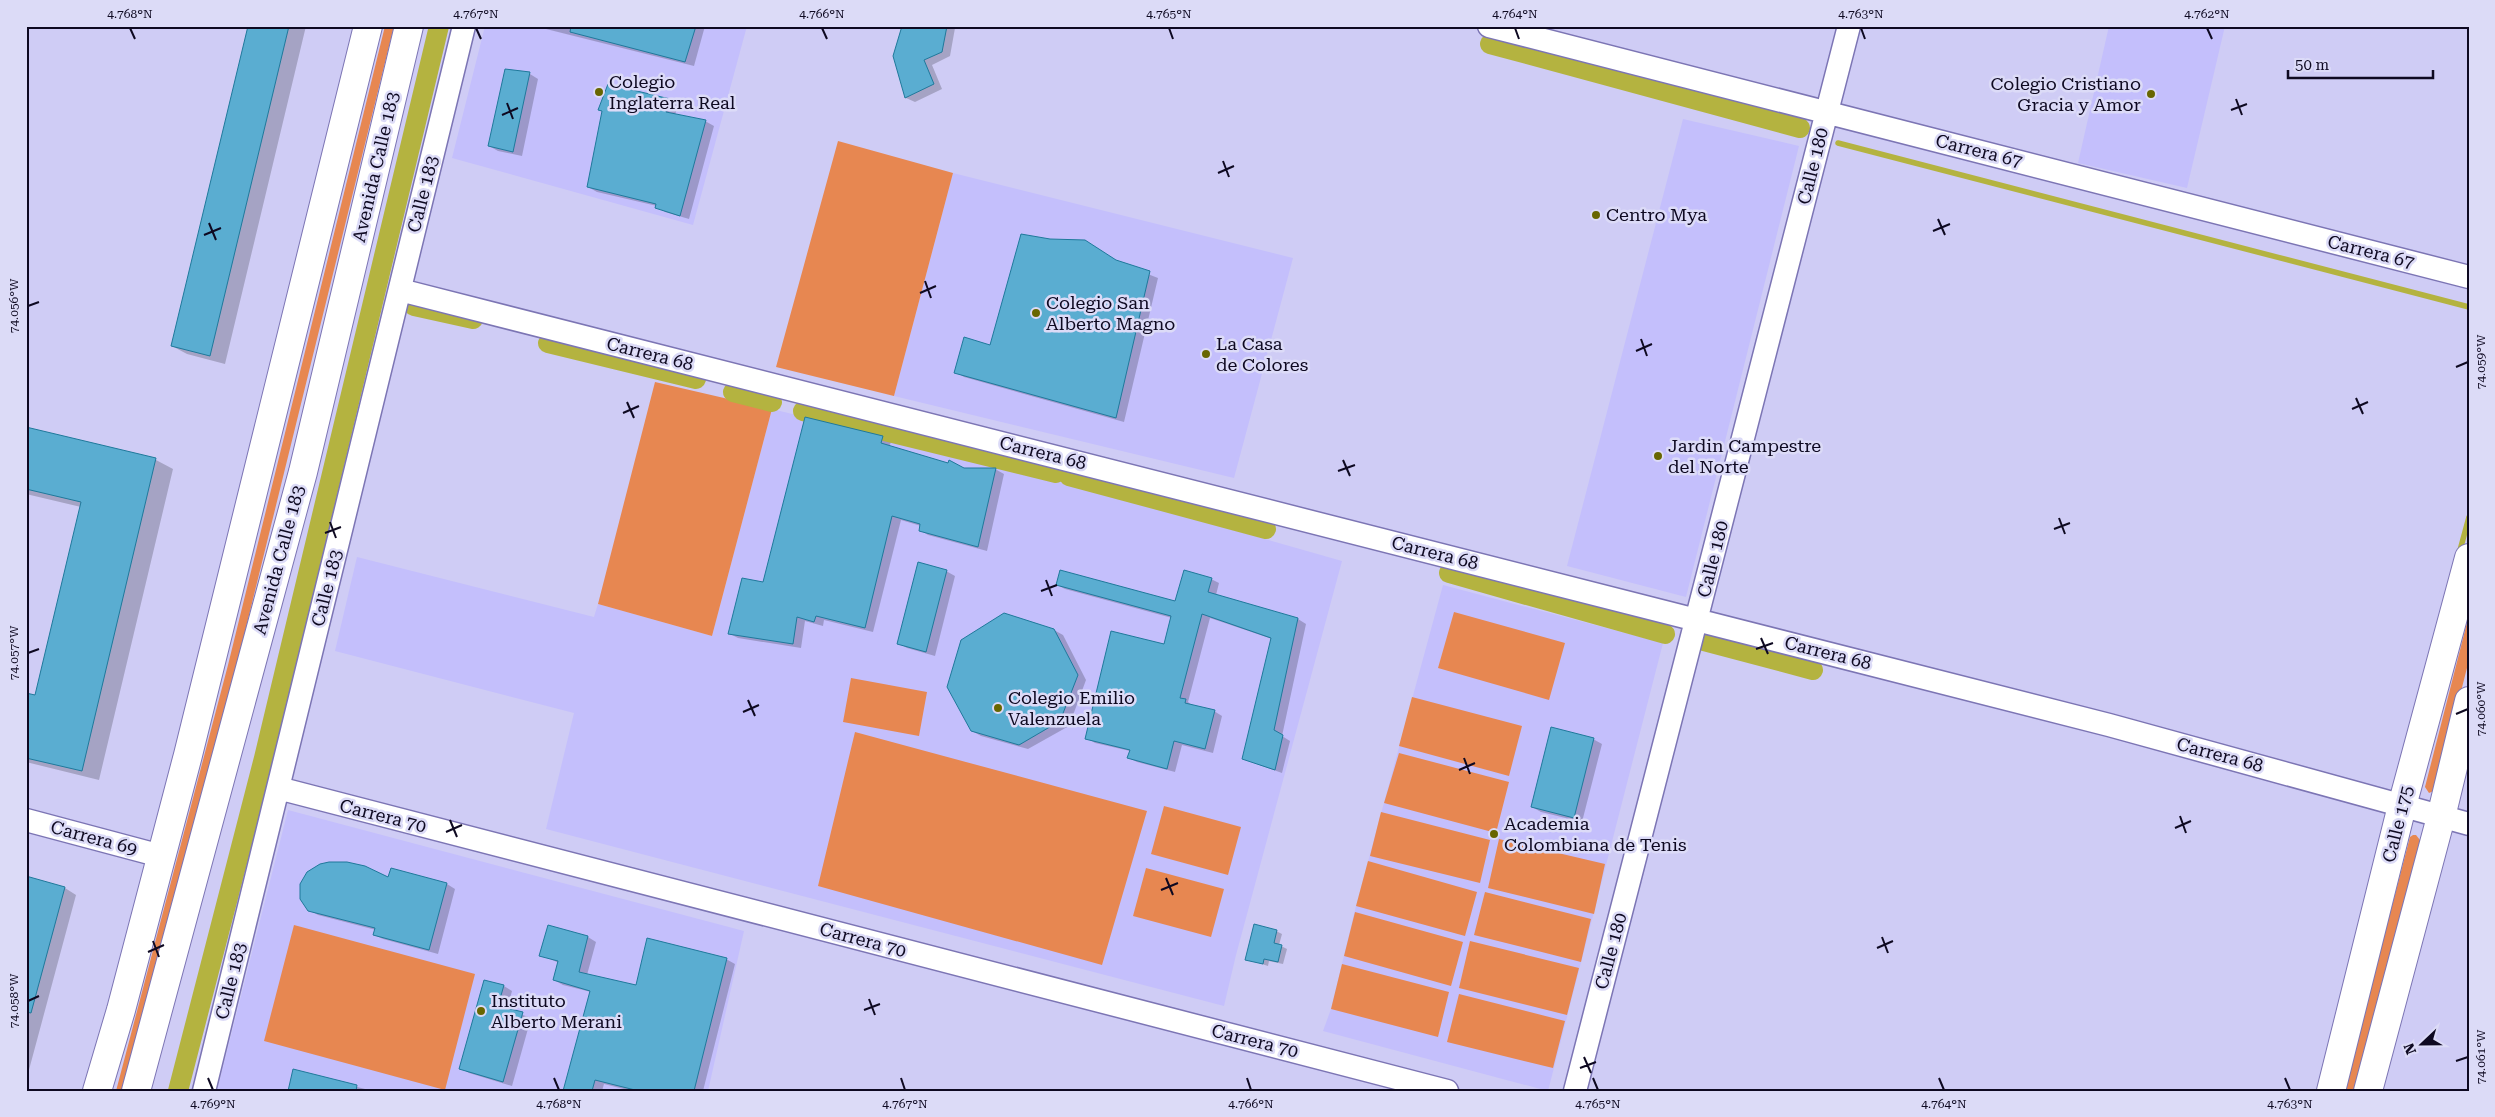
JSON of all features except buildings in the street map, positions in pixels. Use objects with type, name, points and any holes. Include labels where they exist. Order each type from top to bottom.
[{"type":"main road","points":[[97,1091],[161,856],[368,26]]},
{"type":"main road","name":"Avenida Calle 183","points":[[136,1091],[303,472],[409,26]]},
{"type":"main road","name":"Calle 175","points":[[2331,1091],[2402,806],[2469,558]]},
{"type":"main road","points":[[2368,1091],[2441,817],[2469,701]]},
{"type":"street","name":"Calle 183","points":[[204,1091],[464,26]]},
{"type":"street","name":"Carrera 67","points":[[1489,26],[2469,277]]},
{"type":"street","name":"Calle 180","points":[[1575,1091],[1849,26]]},
{"type":"street","name":"Carrera 68","points":[[400,290],[1697,619],[2118,728],[2469,824]]},
{"type":"street","name":"Carrera 70","points":[[278,788],[1447,1091]]},
{"type":"street","name":"Carrera 69","points":[[26,820],[161,856]]},
{"type":"shaded area","points":[[385,26],[394,26],[236,668],[124,1091],[116,1091],[228,665]]},
{"type":"shaded area","name":"Colegio Inglaterra Real","points":[[485,26],[747,26],[693,225],[452,158]]},
{"type":"shaded area","name":"Colegio Cristiano Gracia y Amor","points":[[2109,26],[2225,26],[2187,188],[2078,163]]},
{"type":"shaded area","name":"Jardin Campestre del Norte","points":[[1683,119],[1799,146],[1686,597],[1567,566]]},
{"type":"shaded area","points":[[838,141],[953,173],[894,396],[776,367]]},
{"type":"shaded area","name":"Colegio San Alberto Magno","points":[[953,173],[1293,258],[1234,478],[894,396]]},
{"type":"shaded area","points":[[655,382],[772,409],[712,636],[598,604]]},
{"type":"shaded area","name":"Colegio Emilio Valenzuela","points":[[772,409],[1054,479],[1342,561],[1224,1006],[546,829],[574,713],[335,651],[357,557],[594,617],[598,604],[712,636]]},
{"type":"shaded area","name":"Academia Colombiana de Tenis","points":[[1443,585],[1663,643],[1548,1091],[1323,1031],[1331,1009],[1356,906]]},
{"type":"shaded area","points":[[1454,612],[1565,643],[1549,700],[1438,668]]},
{"type":"shaded area","points":[[2469,615],[2469,660],[2436,790],[2429,793],[2425,787]]},
{"type":"shaded area","points":[[851,678],[927,692],[919,736],[843,722]]},
{"type":"shaded area","points":[[1412,697],[1522,726],[1509,776],[1399,746]]},
{"type":"shaded area","points":[[855,732],[1147,811],[1102,965],[818,886]]},
{"type":"shaded area","points":[[1399,753],[1509,782],[1496,833],[1384,803]]},
{"type":"shaded area","points":[[1164,806],[1241,827],[1228,875],[1151,854]]},
{"type":"shaded area","name":"Instituto Alberto Merani","points":[[288,810],[744,931],[708,1091],[217,1091]]},
{"type":"shaded area","points":[[1381,812],[1490,840],[1480,883],[1370,856]]},
{"type":"shaded area","points":[[2416,835],[2420,840],[2354,1091],[2344,1091],[2410,837]]},
{"type":"shaded area","points":[[1499,839],[1605,864],[1594,914],[1488,888]]},
{"type":"shaded area","points":[[1368,861],[1477,892],[1465,936],[1356,906]]},
{"type":"shaded area","points":[[1146,868],[1224,889],[1211,937],[1133,916]]},
{"type":"shaded area","points":[[1485,892],[1591,919],[1581,962],[1474,935]]},
{"type":"shaded area","points":[[1355,912],[1463,942],[1451,986],[1344,956]]},
{"type":"shaded area","points":[[294,925],[475,974],[445,1090],[264,1041]]},
{"type":"shaded area","points":[[1470,941],[1579,968],[1567,1015],[1459,988]]},
{"type":"shaded area","points":[[1342,964],[1449,992],[1438,1037],[1331,1009]]},
{"type":"shaded area","points":[[1459,994],[1565,1021],[1553,1068],[1447,1042]]},
{"type":"waterway","points":[[178,1091],[264,758],[439,26]]},
{"type":"waterway","points":[[1490,44],[1800,128]]},
{"type":"waterway","points":[[1838,143],[2469,307]]},
{"type":"waterway","points":[[414,306],[473,319]]},
{"type":"waterway","points":[[548,343],[696,379]]},
{"type":"waterway","points":[[733,392],[772,402]]},
{"type":"waterway","points":[[803,411],[1056,473]]},
{"type":"waterway","points":[[1069,476],[1266,529]]},
{"type":"waterway","points":[[2459,554],[2469,517]]},
{"type":"waterway","points":[[1449,573],[1665,634]]},
{"type":"waterway","points":[[1704,641],[1813,670]]},
{"type":"place","name":"Colegio Inglaterra Real","points":[[599,92]]},
{"type":"place","name":"Colegio Cristiano Gracia y Amor","points":[[2151,94]]},
{"type":"place","name":"Centro Mya","points":[[1596,215]]},
{"type":"place","name":"Colegio San Alberto Magno","points":[[1036,313]]},
{"type":"place","name":"La Casa de Colores","points":[[1206,354]]},
{"type":"place","name":"Jardin Campestre del Norte","points":[[1658,456]]},
{"type":"place","name":"Colegio Emilio Valenzuela","points":[[998,708]]},
{"type":"place","name":"Academia Colombiana de Tenis","points":[[1494,834]]},
{"type":"place","name":"Instituto Alberto Merani","points":[[481,1011]]}]
